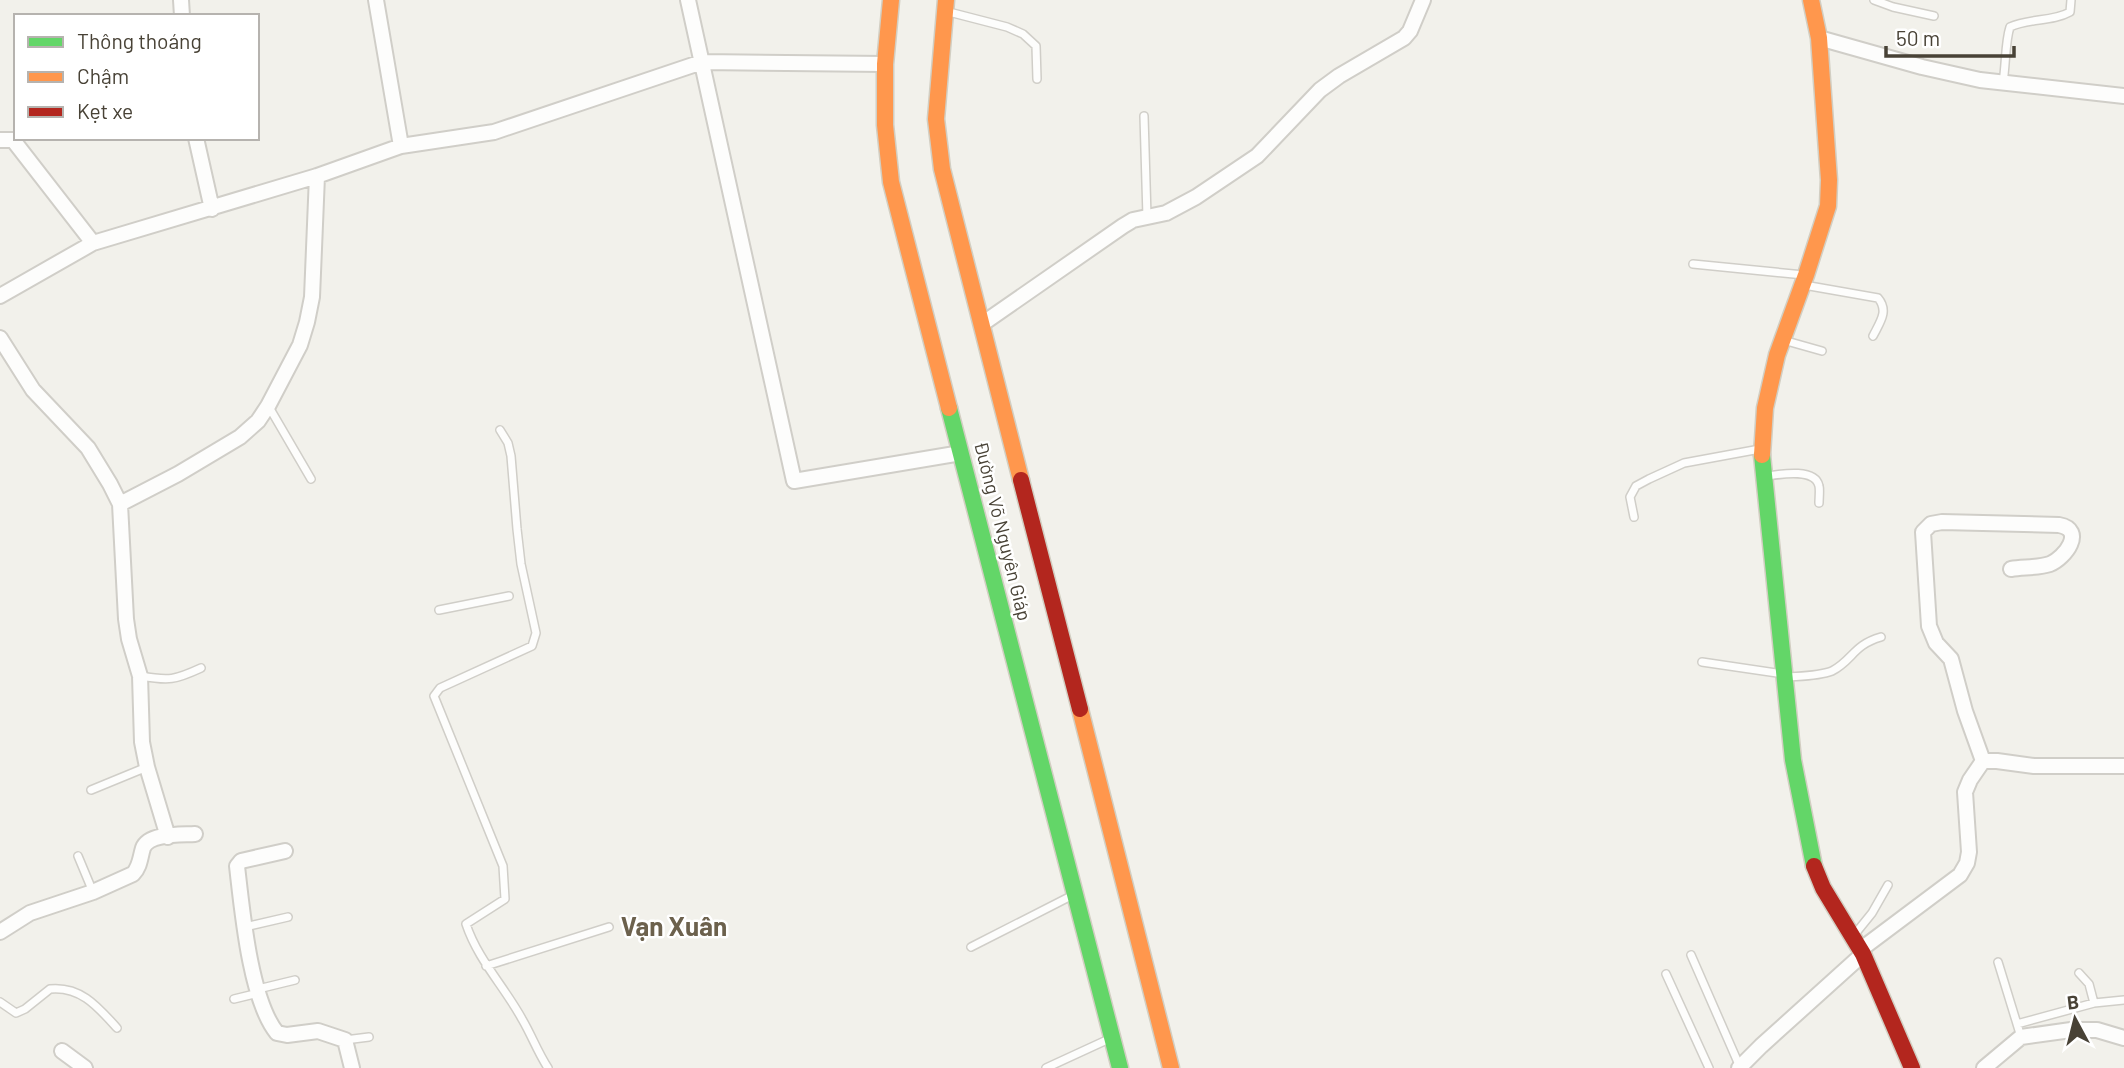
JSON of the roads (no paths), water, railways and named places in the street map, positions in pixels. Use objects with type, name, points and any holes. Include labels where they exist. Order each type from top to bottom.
[{"type":"main road","name":"Đường Võ Nguyên Giáp","points":[[891,0],[885,64],[885,125],[891,183],[1120,1068]]},
{"type":"main road","points":[[1811,0],[1819,38],[1828,206],[1805,280],[1782,340],[1765,408],[1761,449],[1794,761],[1814,867],[1858,947],[1912,1068]]},
{"type":"main road","name":"Đường Võ Nguyên Giáp","points":[[946,5],[936,119],[942,169],[1171,1068]]},
{"type":"street","points":[[376,0],[401,146]]},
{"type":"street","points":[[688,0],[794,481],[961,453]]},
{"type":"street","points":[[982,324],[1122,226],[1166,213],[1196,197],[1257,156],[1321,90],[1339,76],[1404,38],[1410,31],[1423,0]]},
{"type":"street","points":[[1819,38],[1980,80],[2124,96]]},
{"type":"street","points":[[0,296],[93,243],[317,176],[401,146],[494,132],[702,62],[885,64]]},
{"type":"street","points":[[0,141],[13,140],[93,243]]},
{"type":"street","points":[[196,140],[212,209]]},
{"type":"street","points":[[120,504],[240,437],[258,421],[268,406],[300,345],[307,322],[312,298],[317,176]]},
{"type":"street","points":[[0,338],[33,390],[88,448],[120,504],[126,619],[140,676],[142,742],[169,837]]},
{"type":"street","points":[[1983,761],[1965,711],[1951,659],[1937,643],[1929,626],[1923,532],[1931,524],[1942,522],[2028,523],[2067,526],[2071,530],[2072,539],[2069,546],[2055,561],[2048,565],[2011,569]]},
{"type":"street","points":[[1983,761],[2035,766],[2124,766]]},
{"type":"street","points":[[1739,1068],[1858,947],[1965,869],[1969,852],[1965,792],[1983,761]]},
{"type":"street","points":[[0,932],[30,913],[93,892],[133,874],[147,842],[153,838],[195,834]]},
{"type":"street","points":[[285,851],[241,861],[237,866],[244,927],[258,991],[266,1015],[277,1033],[287,1035],[318,1031],[345,1041],[352,1068]]},
{"type":"street","points":[[1984,1068],[2019,1031],[2097,1030],[2124,1038]]},
{"type":"street","points":[[62,1051],[85,1068]]},
{"type":"lane","points":[[1874,0],[1934,16]]},
{"type":"lane","points":[[2003,83],[2010,27],[2062,17],[2070,12],[2071,0]]},
{"type":"lane","points":[[946,5],[1023,34],[1036,46],[1037,79]]},
{"type":"lane","points":[[1144,116],[1147,217]]},
{"type":"lane","points":[[1693,264],[1805,280],[1878,298],[1884,313],[1873,336]]},
{"type":"lane","points":[[1782,340],[1822,351]]},
{"type":"lane","points":[[268,406],[311,479]]},
{"type":"lane","points":[[500,430],[508,443],[511,456],[521,564],[536,633],[532,646],[440,688],[434,696],[503,866],[505,899],[466,923],[470,938],[523,1020],[548,1068]]},
{"type":"lane","points":[[1634,517],[1630,497],[1636,486],[1648,479],[1684,463],[1761,449]]},
{"type":"lane","points":[[1764,477],[1788,473],[1803,474],[1816,480],[1819,486],[1818,503]]},
{"type":"lane","points":[[439,610],[509,596]]},
{"type":"lane","points":[[1702,662],[1784,676],[1824,673],[1842,664],[1867,641],[1881,637]]},
{"type":"lane","points":[[140,676],[163,680],[177,678],[201,668]]},
{"type":"lane","points":[[91,790],[147,767]]},
{"type":"lane","points":[[78,856],[93,892]]},
{"type":"lane","points":[[1858,947],[1872,913],[1888,885]]},
{"type":"lane","points":[[971,947],[1075,894]]},
{"type":"lane","points":[[244,927],[288,917]]},
{"type":"lane","points":[[486,966],[609,926]]},
{"type":"lane","points":[[1691,955],[1739,1068]]},
{"type":"lane","points":[[1998,962],[2019,1031],[2094,1003],[2124,1000]]},
{"type":"lane","points":[[2079,973],[2089,984],[2094,1003]]},
{"type":"lane","points":[[1666,974],[1709,1068]]},
{"type":"lane","points":[[234,999],[295,980]]},
{"type":"lane","points":[[0,1002],[16,1013],[50,989],[73,990],[92,1000],[117,1028]]},
{"type":"lane","points":[[345,1041],[369,1037]]},
{"type":"lane","points":[[1046,1068],[1112,1037]]},
{"type":"district","name":"Vạn Xuân","points":[[674,927]]}]
